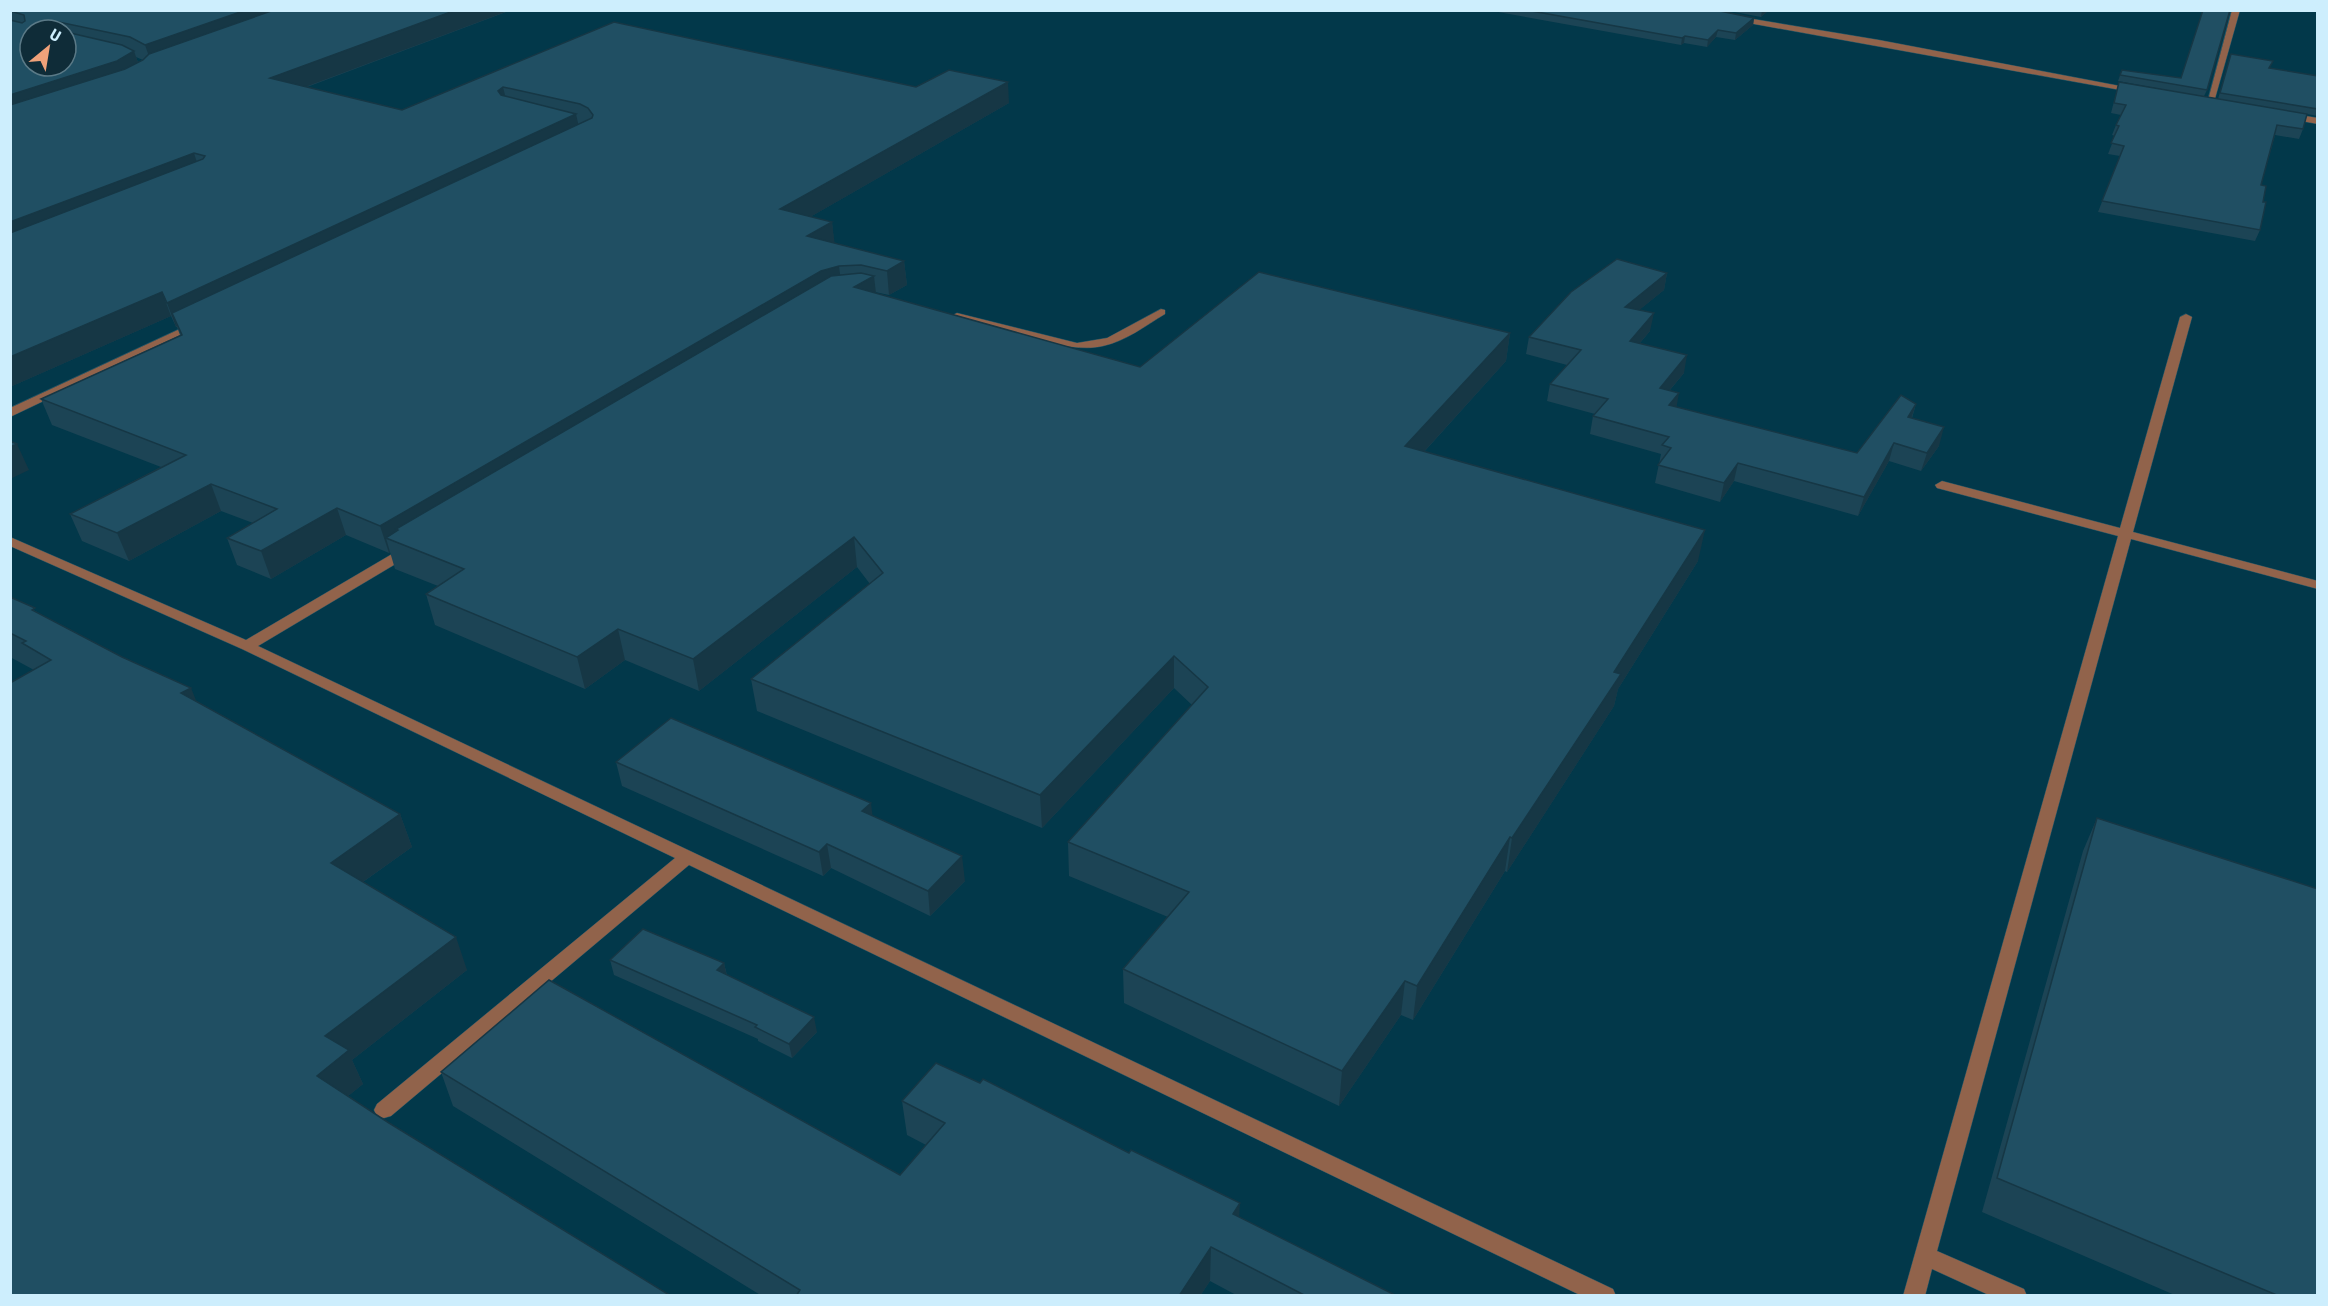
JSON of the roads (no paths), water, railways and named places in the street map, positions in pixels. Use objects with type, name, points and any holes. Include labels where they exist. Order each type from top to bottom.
[{"type":"street","points":[[2210,102],[2236,10]]},
{"type":"street","points":[[1726,16],[2144,91]]},
{"type":"street","points":[[2199,100],[2221,104]]},
{"type":"street","points":[[2275,114],[2318,121]]},
{"type":"street","points":[[942,313],[1077,346],[1095,346],[1112,342],[1161,312]]},
{"type":"street","points":[[1914,1296],[2186,317]]},
{"type":"street","points":[[10,413],[204,321]]},
{"type":"street","points":[[1942,485],[2318,585]]},
{"type":"street","points":[[10,541],[247,646],[1605,1296]]},
{"type":"street","points":[[247,646],[421,543]]},
{"type":"street","points":[[384,1110],[687,857]]},
{"type":"street","points":[[1925,1256],[2016,1296]]}]
